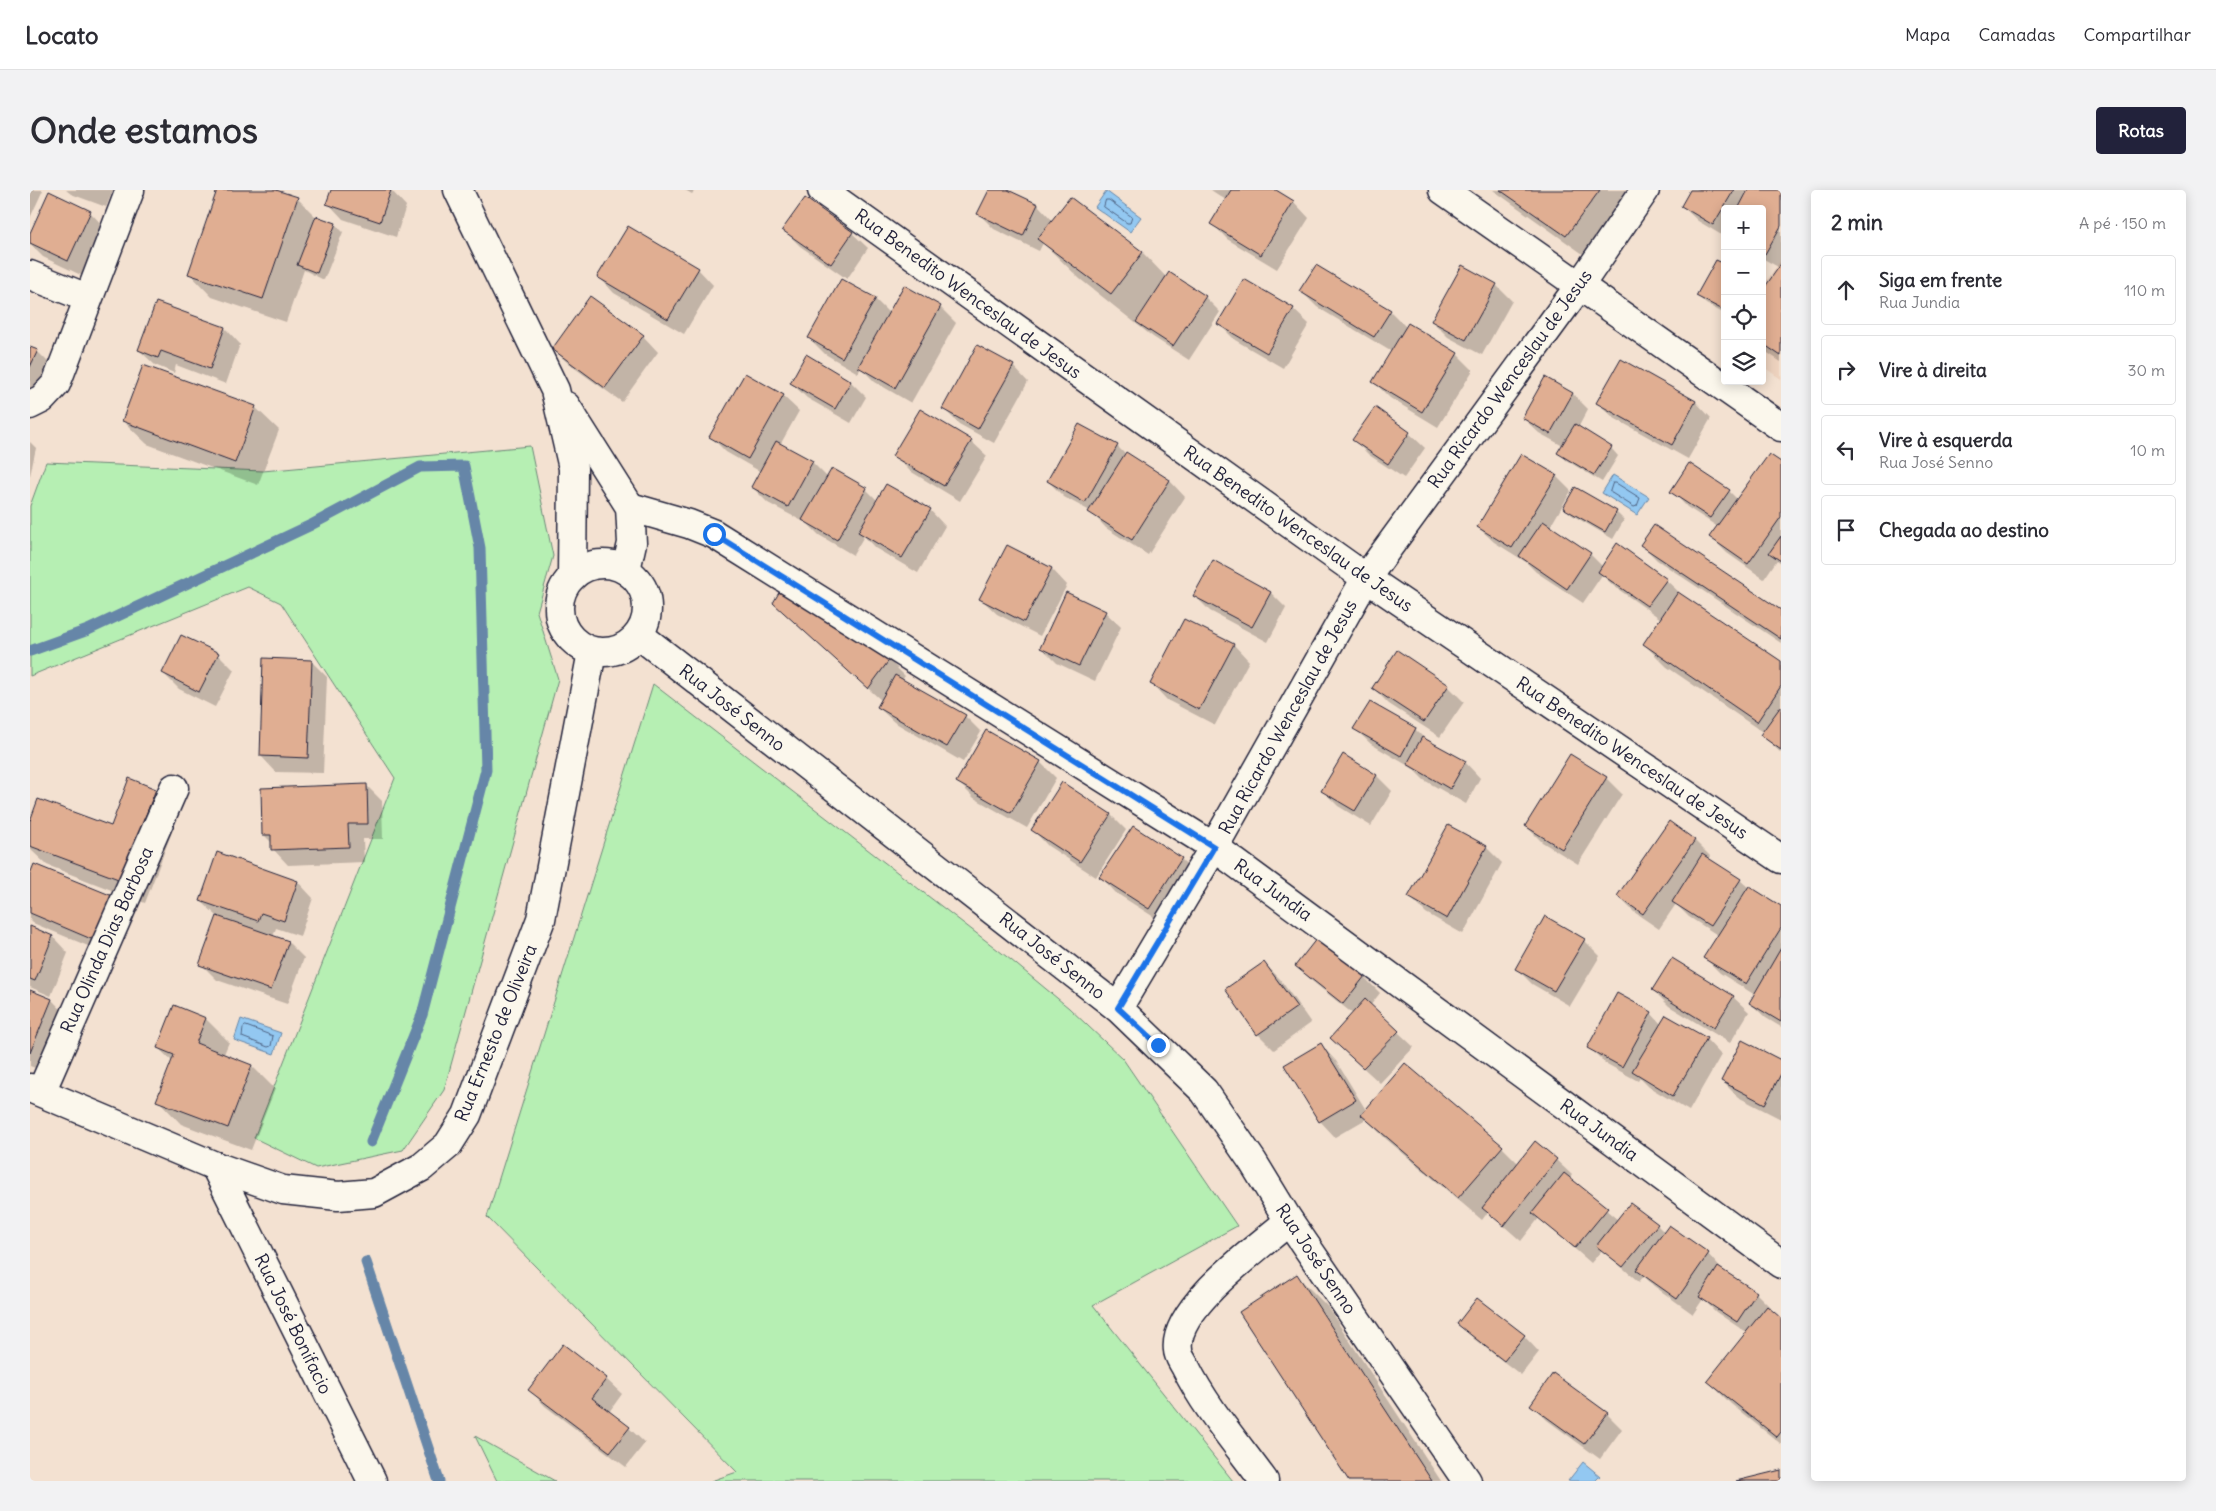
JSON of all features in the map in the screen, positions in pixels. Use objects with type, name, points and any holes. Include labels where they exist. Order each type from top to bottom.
[{"type":"street","points":[[30,405],[42,399],[56,384],[87,298],[130,190]]},
{"type":"street","points":[[458,190],[556,390],[630,508],[632,543],[626,570]]},
{"type":"street","name":"Rua Benedito Wenceslau de Jesus","points":[[822,190],[1366,578],[1781,859]]},
{"type":"street","points":[[1443,190],[1781,427]]},
{"type":"street","name":"Rua Ricardo Wenceslau de Jesus","points":[[1118,1008],[1214,847],[1366,578],[1580,285],[1645,190]]},
{"type":"street","points":[[30,275],[87,298]]},
{"type":"street","points":[[556,390],[573,468],[572,577]]},
{"type":"street","name":"Rua Jundia","points":[[630,508],[689,524],[714,534],[1214,847],[1781,1264]]},
{"type":"street","points":[[598,564],[612,565],[626,570],[637,580],[645,593],[648,607],[645,622],[638,635],[626,647],[609,652],[592,652],[577,645],[567,634],[560,620],[559,604],[563,589],[572,577],[584,568],[598,564]]},
{"type":"street","name":"Rua José Senno","points":[[638,635],[1118,1008],[1204,1091],[1253,1162],[1289,1221],[1467,1481]]},
{"type":"street","name":"Rua Ernesto de Oliveira","points":[[35,1090],[215,1166],[282,1190],[338,1196],[374,1193],[422,1167],[448,1145],[467,1115],[541,919],[592,652]]},
{"type":"street","name":"Rua Olinda Dias Barbosa","points":[[35,1090],[174,788]]},
{"type":"street","name":"Rua José Bonifacio","points":[[215,1166],[372,1481]]},
{"type":"street","points":[[1264,1481],[1192,1381],[1178,1352],[1178,1336],[1184,1322],[1202,1296],[1289,1221]]},
{"type":"shaded area","points":[[1781,260],[1781,379],[1766,369],[1766,281]]},
{"type":"green space","points":[[530,446],[553,556],[537,612],[558,679],[444,1090],[403,1150],[316,1168],[254,1138],[395,778],[281,603],[248,587],[30,676],[30,506],[46,462],[263,471]]},
{"type":"green space","points":[[653,684],[1011,960],[1069,1008],[1123,1059],[1237,1226],[1093,1305],[1233,1481],[711,1481],[737,1472],[487,1217]]},
{"type":"green space","points":[[475,1436],[555,1481],[497,1481]]},
{"type":"water","points":[[1106,191],[1141,217],[1130,232],[1095,207]]},
{"type":"water","points":[[1613,475],[1649,497],[1637,515],[1602,493]]},
{"type":"water","points":[[241,1019],[281,1033],[274,1054],[234,1040]]},
{"type":"water","points":[[1583,1462],[1600,1476],[1595,1481],[1568,1481]]},
{"type":"building","points":[[217,190],[276,190],[298,197],[263,299],[188,274]]},
{"type":"building","points":[[331,190],[391,190],[380,222],[326,204]]},
{"type":"building","points":[[989,190],[1008,190],[1038,204],[1023,236],[977,214]]},
{"type":"building","points":[[1231,190],[1276,190],[1294,201],[1261,255],[1210,224]]},
{"type":"building","points":[[1500,190],[1600,190],[1566,236]]},
{"type":"building","points":[[1690,190],[1734,190],[1725,205],[1721,205],[1721,212],[1713,225],[1681,206]]},
{"type":"building","points":[[1748,190],[1781,190],[1781,226],[1766,252],[1766,205],[1740,205]]},
{"type":"building","points":[[49,191],[91,211],[68,261],[30,243],[30,233]]},
{"type":"building","points":[[1070,197],[1143,252],[1111,294],[1037,239]]},
{"type":"building","points":[[805,198],[853,232],[831,264],[782,230]]},
{"type":"building","points":[[316,216],[336,223],[317,273],[297,265]]},
{"type":"building","points":[[628,226],[699,268],[668,319],[597,277]]},
{"type":"building","points":[[1716,260],[1721,262],[1721,309],[1696,296]]},
{"type":"building","points":[[1781,264],[1781,356],[1766,346],[1766,285]]},
{"type":"building","points":[[1316,265],[1391,310],[1374,337],[1299,291]]},
{"type":"building","points":[[1462,265],[1497,284],[1466,340],[1431,321]]},
{"type":"building","points":[[1169,272],[1206,296],[1173,346],[1136,322]]},
{"type":"building","points":[[841,279],[876,298],[842,358],[808,338]]},
{"type":"building","points":[[1244,279],[1294,308],[1267,353],[1217,324]]},
{"type":"building","points":[[904,285],[941,306],[895,388],[858,367]]},
{"type":"building","points":[[590,296],[644,335],[605,388],[552,349]]},
{"type":"building","points":[[156,302],[225,327],[210,369],[161,351],[158,358],[138,350]]},
{"type":"building","points":[[1408,323],[1458,353],[1422,412],[1372,382]]},
{"type":"building","points":[[977,345],[1014,365],[978,429],[942,409]]},
{"type":"building","points":[[30,347],[38,350],[30,367]]},
{"type":"building","points":[[806,354],[851,381],[835,409],[790,383]]},
{"type":"building","points":[[1621,359],[1696,401],[1672,445],[1596,403]]},
{"type":"building","points":[[143,365],[256,406],[235,463],[122,421]]},
{"type":"building","points":[[745,373],[784,395],[748,459],[709,437]]},
{"type":"building","points":[[1545,377],[1573,393],[1550,434],[1522,418]]},
{"type":"building","points":[[1375,407],[1410,432],[1388,464],[1352,440]]},
{"type":"building","points":[[920,409],[972,440],[944,486],[892,456]]},
{"type":"building","points":[[1079,424],[1118,445],[1085,503],[1047,481]]},
{"type":"building","points":[[1575,424],[1612,447],[1594,475],[1557,453]]},
{"type":"building","points":[[776,441],[813,461],[788,507],[751,487]]},
{"type":"building","points":[[1126,452],[1170,480],[1132,540],[1088,512]]},
{"type":"building","points":[[1521,454],[1557,475],[1512,548],[1477,527]]},
{"type":"building","points":[[1769,454],[1781,462],[1781,517],[1748,564],[1709,537]]},
{"type":"building","points":[[1689,463],[1730,490],[1710,518],[1670,492]]},
{"type":"building","points":[[832,468],[867,488],[837,540],[802,520]]},
{"type":"building","points":[[886,484],[931,509],[902,558],[858,532]]},
{"type":"building","points":[[1575,487],[1617,511],[1605,532],[1563,508]]},
{"type":"building","points":[[1543,521],[1591,553],[1567,589],[1519,556]]},
{"type":"building","points":[[1654,525],[1781,610],[1781,639],[1640,545]]},
{"type":"building","points":[[1781,536],[1781,561],[1769,553]]},
{"type":"building","points":[[1617,543],[1667,579],[1647,606],[1598,572]]},
{"type":"building","points":[[1007,545],[1052,568],[1024,622],[979,599]]},
{"type":"building","points":[[1213,560],[1271,592],[1252,627],[1193,596]]},
{"type":"building","points":[[781,589],[890,659],[868,689],[773,603]]},
{"type":"building","points":[[1066,592],[1106,611],[1079,666],[1040,648]]},
{"type":"building","points":[[1678,592],[1781,661],[1781,686],[1757,722],[1643,644]]},
{"type":"building","points":[[1184,619],[1234,644],[1199,710],[1150,684]]},
{"type":"building","points":[[181,635],[219,653],[199,692],[162,673]]},
{"type":"building","points":[[1397,650],[1449,685],[1424,722],[1372,688]]},
{"type":"building","points":[[263,658],[312,660],[308,758],[260,756]]},
{"type":"building","points":[[895,675],[966,715],[947,747],[877,707]]},
{"type":"building","points":[[1370,702],[1416,728],[1401,756],[1353,729]]},
{"type":"building","points":[[1781,706],[1781,750],[1760,735]]},
{"type":"building","points":[[986,730],[1041,761],[1011,813],[956,782]]},
{"type":"building","points":[[1422,737],[1466,761],[1450,789],[1407,764]]},
{"type":"building","points":[[1343,754],[1377,775],[1355,811],[1321,791]]},
{"type":"building","points":[[1570,754],[1607,777],[1562,849],[1525,826]]},
{"type":"building","points":[[129,778],[156,789],[121,880],[30,846],[30,821],[38,799],[111,826]]},
{"type":"building","points":[[1062,782],[1111,814],[1080,862],[1031,830]]},
{"type":"building","points":[[367,784],[368,824],[348,824],[349,847],[271,850],[271,835],[262,835],[261,788]]},
{"type":"building","points":[[1669,821],[1695,840],[1643,914],[1617,896]]},
{"type":"building","points":[[1448,825],[1487,846],[1447,919],[1408,897]]},
{"type":"building","points":[[1133,826],[1182,858],[1149,909],[1099,877]]},
{"type":"building","points":[[217,852],[298,881],[284,921],[261,913],[258,921],[200,901]]},
{"type":"building","points":[[1702,854],[1741,879],[1710,926],[1672,902]]},
{"type":"building","points":[[34,864],[115,897],[96,941],[30,913],[30,874]]},
{"type":"building","points":[[1749,886],[1781,906],[1781,928],[1746,984],[1703,958]]},
{"type":"building","points":[[217,916],[289,941],[271,990],[199,965]]},
{"type":"building","points":[[1545,916],[1585,939],[1554,991],[1515,969]]},
{"type":"building","points":[[30,926],[53,936],[35,981],[30,979]]},
{"type":"building","points":[[1317,938],[1365,976],[1343,1004],[1295,966]]},
{"type":"building","points":[[1781,948],[1781,1022],[1749,1003]]},
{"type":"building","points":[[1672,958],[1734,996],[1714,1028],[1652,990]]},
{"type":"building","points":[[1264,962],[1297,1007],[1257,1035],[1225,989]]},
{"type":"building","points":[[30,990],[52,999],[30,1053]]},
{"type":"building","points":[[1617,993],[1652,1012],[1622,1067],[1587,1048]]},
{"type":"building","points":[[1365,999],[1399,1031],[1363,1068],[1330,1038]]},
{"type":"building","points":[[174,1005],[206,1018],[196,1043],[252,1065],[228,1128],[156,1101],[174,1055],[157,1048]]},
{"type":"building","points":[[1666,1015],[1707,1038],[1673,1096],[1632,1071]]},
{"type":"building","points":[[1742,1040],[1781,1060],[1781,1074],[1765,1104],[1721,1081]]},
{"type":"building","points":[[1321,1043],[1356,1100],[1319,1122],[1284,1065]]},
{"type":"building","points":[[1405,1063],[1503,1146],[1458,1198],[1361,1115]]},
{"type":"building","points":[[1535,1141],[1557,1159],[1504,1226],[1482,1208]]},
{"type":"building","points":[[1564,1173],[1608,1208],[1575,1248],[1532,1213]]},
{"type":"building","points":[[1630,1203],[1658,1224],[1623,1267],[1596,1246]]},
{"type":"building","points":[[1669,1225],[1709,1253],[1677,1299],[1636,1270]]},
{"type":"building","points":[[1718,1267],[1757,1292],[1737,1322],[1699,1297]]},
{"type":"building","points":[[1297,1274],[1432,1481],[1349,1481],[1239,1312]]},
{"type":"building","points":[[1477,1298],[1525,1335],[1504,1361],[1457,1324]]},
{"type":"building","points":[[1767,1306],[1781,1318],[1781,1432],[1777,1437],[1707,1381]]},
{"type":"building","points":[[563,1344],[607,1378],[592,1398],[630,1427],[610,1452],[528,1390]]},
{"type":"building","points":[[1553,1373],[1608,1413],[1584,1444],[1530,1405]]},
{"type":"building","points":[[1781,1470],[1781,1481],[1736,1481]]},
{"type":"waterway","points":[[30,651],[88,630],[311,525],[420,467],[464,466],[480,548],[486,770],[422,1015],[371,1142]]},
{"type":"waterway","points":[[366,1262],[439,1481]]},
{"type":"route","points":[[714,534],[1214,847],[1118,1008],[1158,1045]]}]
